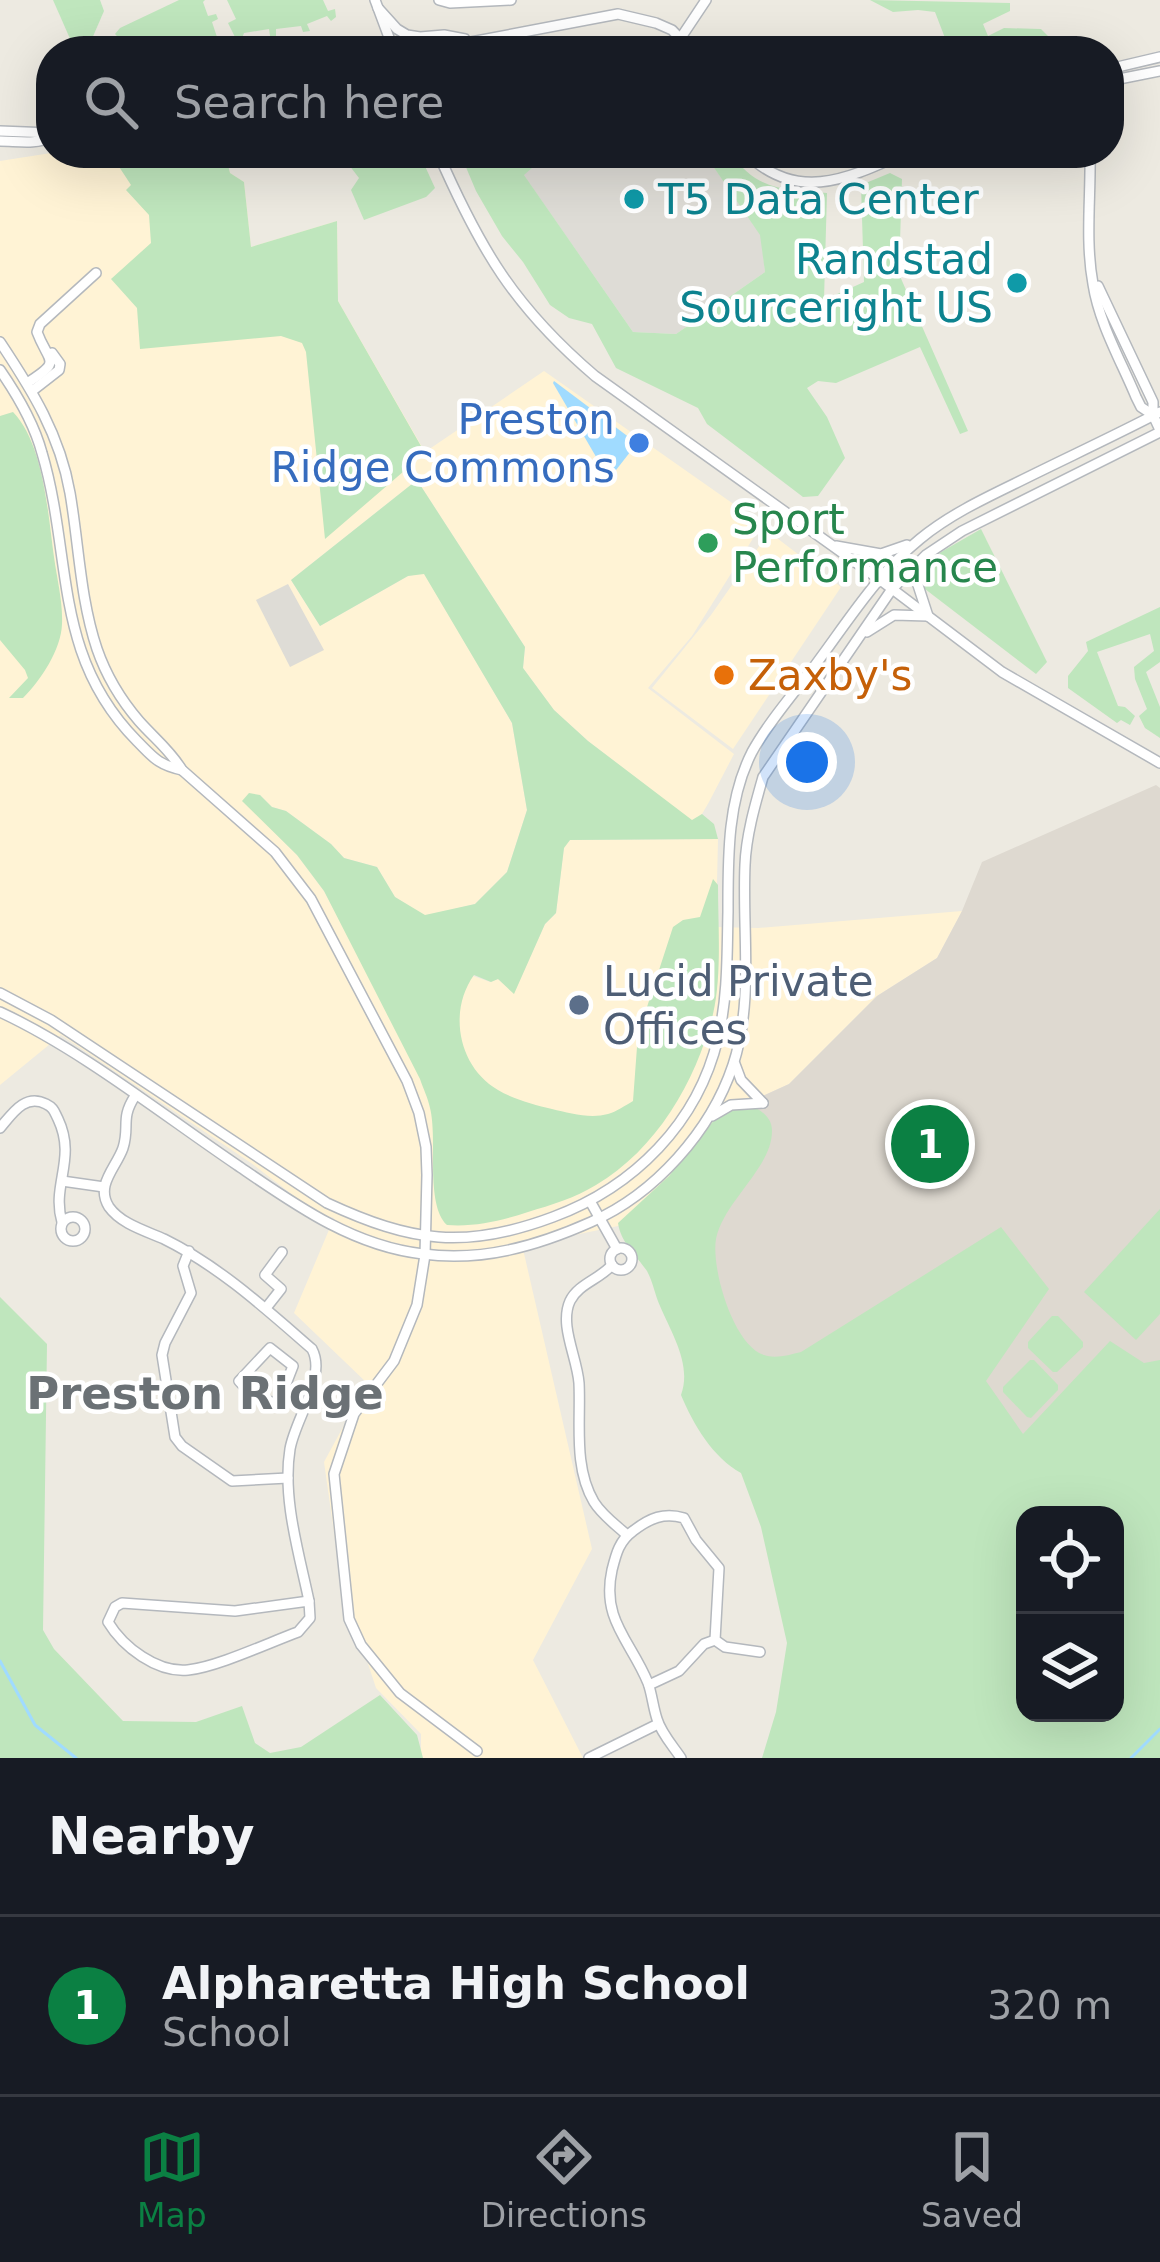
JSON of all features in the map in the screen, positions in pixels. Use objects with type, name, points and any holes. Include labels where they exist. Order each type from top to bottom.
[{"type":"street","points":[[439,0],[450,4],[511,0]]},
{"type":"street","points":[[682,36],[706,0]]},
{"type":"street","points":[[377,4],[397,29],[411,36]]},
{"type":"street","points":[[377,4],[389,36]]},
{"type":"street","points":[[493,36],[618,14],[656,23],[677,36]]},
{"type":"street","points":[[1124,65],[1160,57]]},
{"type":"street","points":[[1124,78],[1160,71]]},
{"type":"street","points":[[0,131],[36,134]]},
{"type":"street","points":[[0,141],[36,140]]},
{"type":"street","points":[[445,168],[478,240],[501,276],[561,347],[1002,672],[1160,763]]},
{"type":"street","points":[[765,168],[810,183],[870,168]]},
{"type":"street","points":[[1090,168],[1089,234],[1098,304],[1136,398],[1141,407],[1157,414]]},
{"type":"street","points":[[14,391],[54,376],[60,367],[40,340],[40,324],[96,273]]},
{"type":"street","points":[[0,1012],[79,1058],[303,1210],[371,1242],[425,1255],[504,1252],[553,1239],[622,1205],[683,1151],[708,1119],[734,1063],[743,1015],[745,862],[755,803],[764,777],[856,640],[918,562],[962,531],[1160,431],[1153,402],[1092,277]]},
{"type":"street","points":[[1109,312],[1160,394]]},
{"type":"street","points":[[0,342],[40,401],[58,447],[70,489],[88,617],[121,698],[182,770],[296,876],[328,927],[419,1113],[426,1147],[426,1235],[417,1305],[394,1361],[354,1414],[334,1474],[336,1497],[349,1619],[361,1645],[400,1693],[477,1750]]},
{"type":"street","points":[[0,370],[42,450],[66,595],[82,657],[123,726],[162,766],[182,770]]},
{"type":"street","points":[[0,994],[51,1020],[327,1203],[370,1222],[426,1235],[492,1236],[590,1202],[616,1187],[668,1140],[700,1087],[719,1037],[725,999],[732,821],[740,783],[762,737],[879,579],[918,541],[960,511],[1157,414]]},
{"type":"street","points":[[831,545],[881,554],[918,541]]},
{"type":"street","points":[[918,562],[916,579],[928,616]]},
{"type":"street","points":[[856,640],[894,615],[928,616]]},
{"type":"street","points":[[708,1119],[731,1105],[763,1103],[738,1075],[736,1051]]},
{"type":"street","points":[[135,1096],[124,1114],[123,1148],[104,1187],[107,1204],[123,1221],[189,1251],[312,1349],[316,1365],[295,1430],[288,1478],[309,1601],[310,1618],[298,1632],[188,1670],[142,1656],[108,1622],[122,1603],[235,1611],[309,1601]]},
{"type":"street","points":[[0,1128],[23,1103],[49,1106],[67,1150],[59,1204],[62,1222]]},
{"type":"street","points":[[62,1181],[104,1187]]},
{"type":"street","points":[[590,1202],[617,1249]]},
{"type":"street","points":[[617,1249],[628,1250],[632,1261],[625,1269],[612,1265],[611,1256],[617,1249]]},
{"type":"street","points":[[189,1251],[184,1266],[191,1293],[162,1355],[175,1437],[232,1481],[288,1478]]},
{"type":"street","points":[[266,1308],[281,1289],[265,1275],[282,1252]]},
{"type":"street","points":[[612,1265],[571,1299],[568,1328],[579,1384],[579,1443],[586,1480],[594,1501],[627,1534]]},
{"type":"street","points":[[287,1360],[304,1342]]},
{"type":"street","points":[[270,1348],[287,1360],[293,1366],[279,1402],[269,1404],[239,1381],[270,1348]]},
{"type":"street","points":[[681,1758],[658,1724],[649,1684],[610,1609],[616,1550],[627,1534],[653,1517],[684,1518],[719,1568],[716,1640]]},
{"type":"street","points":[[716,1640],[725,1648],[760,1652]]},
{"type":"street","points":[[649,1684],[679,1671],[704,1644],[716,1640]]},
{"type":"street","points":[[589,1758],[658,1724]]},
{"type":"shaded area","points":[[36,155],[36,168],[229,168],[244,182],[251,247],[337,221],[338,301],[425,452],[544,371],[762,524],[692,636],[648,688],[734,754],[702,814],[692,821],[554,710],[523,668],[525,647],[417,480],[291,580],[320,626],[408,576],[424,573],[512,723],[527,810],[507,872],[475,904],[425,916],[395,897],[377,867],[344,858],[260,795],[243,801],[297,855],[324,891],[382,1000],[459,971],[490,982],[498,979],[514,993],[545,924],[556,913],[564,847],[570,840],[718,839],[716,927],[758,928],[962,911],[937,958],[877,996],[789,1084],[721,1115],[679,1172],[623,1225],[523,1249],[592,1549],[533,1660],[583,1758],[421,1758],[421,1734],[376,1688],[341,1582],[324,1462],[367,1383],[294,1313],[334,1218],[315,1212],[251,1163],[61,1035],[0,1085],[0,161]]},
{"type":"shaded area","points":[[530,168],[714,168],[761,235],[765,272],[676,334],[633,332],[523,174]]},
{"type":"shaded area","points":[[769,532],[841,587],[733,749],[652,688]]},
{"type":"shaded area","points":[[288,584],[324,650],[290,667],[256,600]]},
{"type":"shaded area","points":[[1156,785],[1160,788],[1160,1424],[754,1457],[661,1192],[721,1115],[789,1084],[877,996],[937,958],[982,862]]},
{"type":"green space","points":[[53,0],[100,0],[104,11],[93,36],[69,36]]},
{"type":"green space","points":[[179,0],[205,0],[208,16],[216,14],[218,19],[212,22],[217,36],[117,36],[120,28]]},
{"type":"green space","points":[[227,0],[323,0],[328,11],[335,9],[336,17],[307,24],[310,31],[303,32],[301,26],[276,29],[276,36],[270,36],[269,29],[234,36],[228,23],[236,19]]},
{"type":"green space","points":[[870,0],[1010,3],[1010,11],[983,24],[988,36],[944,36],[935,12],[893,12]]},
{"type":"green space","points":[[1004,28],[1041,29],[1048,36],[988,36]]},
{"type":"green space","points":[[120,168],[229,168],[244,182],[251,247],[337,221],[338,301],[425,453],[325,539],[302,343],[281,336],[140,349],[137,308],[111,279],[151,243],[149,215],[126,190],[131,185]]},
{"type":"green space","points":[[351,168],[426,168],[435,188],[426,197],[364,220],[351,190],[359,178]]},
{"type":"green space","points":[[466,168],[532,168],[524,175],[633,332],[676,334],[765,272],[760,235],[714,168],[743,168],[773,186],[827,193],[824,300],[864,282],[861,185],[890,173],[902,179],[899,274],[968,431],[960,434],[920,347],[836,383],[818,381],[807,388],[827,417],[845,458],[818,496],[803,497],[707,424],[698,408],[616,368],[592,324],[569,318],[550,305],[476,191]]},
{"type":"green space","points":[[13,412],[32,442],[43,481],[62,616],[54,654],[23,698],[9,698],[28,678],[0,640],[0,416]]},
{"type":"green space","points":[[417,480],[525,647],[523,668],[554,710],[692,820],[702,814],[714,824],[718,839],[570,840],[564,848],[556,913],[545,924],[514,994],[498,979],[491,982],[474,975],[461,1005],[461,1037],[484,1080],[538,1106],[587,1116],[611,1113],[633,1101],[637,1047],[673,927],[700,917],[713,879],[718,885],[719,967],[713,1014],[685,1088],[655,1133],[618,1170],[580,1194],[508,1218],[468,1225],[447,1225],[440,1215],[427,1097],[324,891],[297,855],[242,801],[249,793],[260,795],[344,858],[377,867],[395,897],[425,915],[475,904],[507,872],[527,810],[512,723],[424,574],[408,576],[320,626],[291,580]]},
{"type":"green space","points":[[981,529],[1047,662],[1036,674],[925,589],[922,573],[941,552]]},
{"type":"green space","points":[[1160,607],[1160,662],[1146,672],[1160,707],[1160,738],[1145,728],[1139,716],[1147,709],[1135,679],[1134,667],[1154,651],[1150,634],[1097,652],[1118,706],[1135,716],[1130,725],[1117,723],[1068,688],[1068,676],[1088,651],[1086,642]]},
{"type":"green space","points":[[749,1105],[772,1126],[770,1145],[728,1211],[715,1252],[734,1322],[764,1355],[801,1352],[1001,1227],[1049,1289],[986,1381],[1023,1434],[1110,1341],[1144,1363],[1160,1360],[1160,1758],[762,1758],[776,1712],[787,1643],[761,1527],[741,1473],[713,1449],[686,1406],[679,1350],[649,1275],[618,1223],[669,1176],[730,1107]]},
{"type":"green space","points":[[1160,1209],[1160,1314],[1136,1340],[1084,1292]]},
{"type":"green space","points":[[0,1297],[47,1344],[43,1630],[54,1649],[123,1721],[196,1722],[242,1706],[255,1743],[270,1753],[301,1747],[380,1695],[417,1735],[423,1758],[0,1758]]},
{"type":"green space","points":[[1052,1316],[1058,1316],[1083,1342],[1057,1372],[1028,1348]]},
{"type":"green space","points":[[1030,1360],[1058,1385],[1031,1418],[1003,1392]]},
{"type":"water","points":[[553,383],[634,441],[609,479]]},
{"type":"waterway","points":[[0,1661],[35,1725],[76,1758]]},
{"type":"waterway","points":[[1131,1758],[1160,1729]]},
{"type":"place","name":"T5 Data Center","points":[[634,199]]},
{"type":"place","name":"Randstad Sourceright US","points":[[1017,283]]},
{"type":"place","name":"Preston Ridge Commons","points":[[639,443]]},
{"type":"place","name":"Sport Performance","points":[[708,543]]},
{"type":"place","name":"Zaxby's","points":[[724,675]]},
{"type":"place","name":"Lucid Private Offices","points":[[579,1005]]},
{"type":"place","name":"Alpharetta High School","points":[[930,1144]]},
{"type":"district","name":"Preston Ridge","points":[[205,1393]]}]
